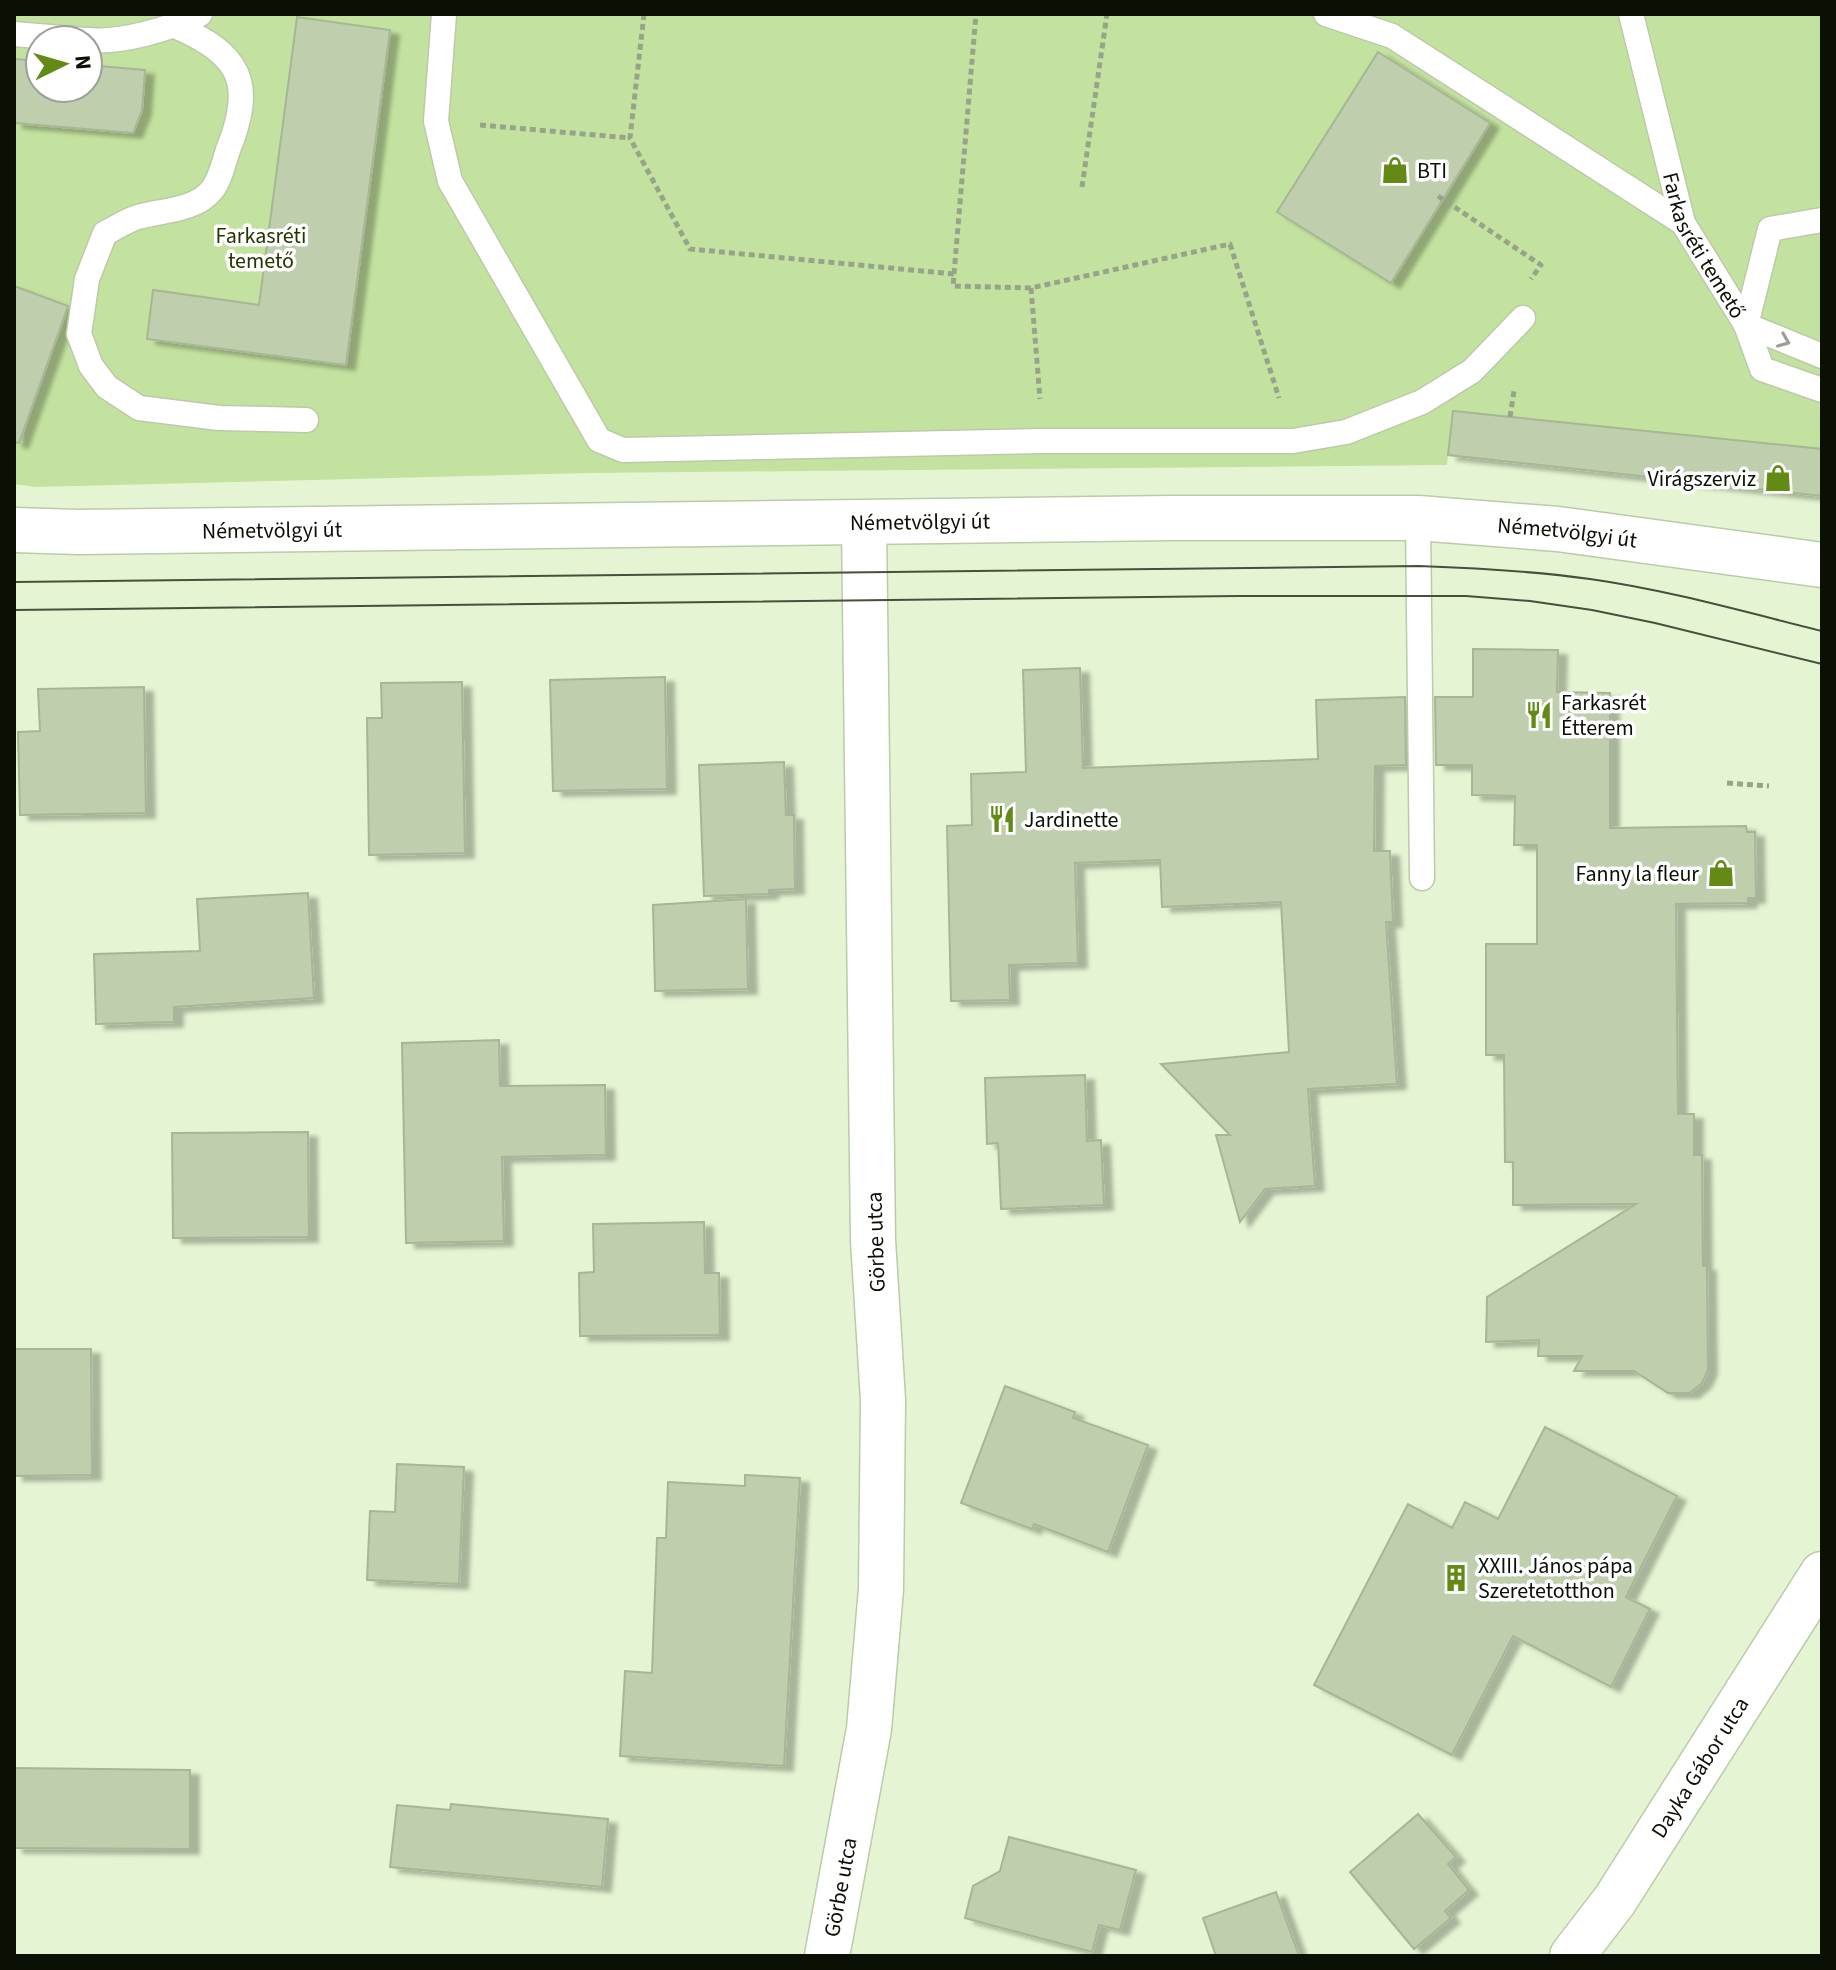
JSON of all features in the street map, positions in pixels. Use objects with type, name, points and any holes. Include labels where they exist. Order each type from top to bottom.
[{"type":"street","name":"Németvölgyi út","points":[[14,530],[1418,518],[1558,529],[1822,565]]},
{"type":"street","name":"Görbe utca","points":[[827,1956],[869,1729],[881,1589],[883,1400],[873,1240],[864,523]]},
{"type":"street","name":"Dayka Gábor utca","points":[[1572,1956],[1615,1900],[1822,1574]]},
{"type":"lane","points":[[104,42],[175,26],[200,14]]},
{"type":"lane","points":[[444,14],[436,121],[450,181],[599,440],[623,450],[1043,441],[1293,441],[1346,432],[1422,402],[1472,371],[1523,318]]},
{"type":"lane","points":[[1326,14],[1392,36],[1683,223]]},
{"type":"lane","name":"Farkasréti temető","points":[[1631,14],[1683,223],[1746,325]]},
{"type":"lane","points":[[175,26],[207,39],[233,64],[243,95],[239,124],[212,190],[189,206],[135,217],[105,233],[87,279],[79,334],[91,366],[107,387],[139,408],[219,418],[306,420]]},
{"type":"lane","name":"Farkasréti temető","points":[[1746,325],[1770,229],[1822,220]]},
{"type":"lane","points":[[1746,325],[1822,356]]},
{"type":"lane","points":[[1746,325],[1762,369],[1822,390]]},
{"type":"lane","points":[[1418,518],[1422,878]]},
{"type":"path","points":[[644,14],[630,138],[690,249],[954,274]]},
{"type":"path","points":[[976,14],[953,286],[1031,288],[1230,244],[1293,441]]},
{"type":"path","points":[[1082,187],[1107,14]]},
{"type":"path","points":[[436,121],[630,138]]},
{"type":"path","points":[[1438,196],[1541,265],[1508,312],[1523,318]]},
{"type":"path","points":[[1031,288],[1043,441]]},
{"type":"path","points":[[1727,783],[1769,786]]},
{"type":"green space","name":"Farkasréti temető","points":[[14,14],[1822,14],[1822,491],[1813,495],[1448,455],[1447,465],[589,473],[36,487],[14,484]]},
{"type":"building","points":[[297,17],[390,30],[346,365],[147,339],[153,290],[259,305]]},
{"type":"building","points":[[1378,52],[1490,123],[1391,283],[1277,212]]},
{"type":"building","points":[[14,59],[24,60],[24,104],[104,104],[104,66],[145,70],[142,110],[133,133],[14,123]]},
{"type":"building","points":[[14,286],[68,306],[19,443],[14,442]]},
{"type":"building","points":[[1453,411],[1822,449],[1822,496],[1448,455]]},
{"type":"building","points":[[1473,649],[1558,650],[1557,692],[1610,693],[1610,828],[1746,826],[1747,832],[1755,832],[1756,898],[1748,898],[1748,903],[1676,904],[1678,1114],[1694,1114],[1694,1155],[1702,1155],[1703,1266],[1707,1266],[1708,1370],[1702,1383],[1690,1393],[1668,1393],[1634,1371],[1574,1371],[1582,1356],[1538,1356],[1539,1340],[1486,1342],[1487,1297],[1636,1204],[1513,1205],[1513,1162],[1505,1162],[1504,1055],[1486,1055],[1486,944],[1537,944],[1537,845],[1514,845],[1515,796],[1472,795],[1472,765],[1436,765],[1435,697],[1473,697]]},
{"type":"building","points":[[1080,668],[1083,768],[1318,759],[1316,700],[1405,697],[1406,765],[1375,766],[1374,851],[1390,851],[1393,922],[1386,922],[1397,1084],[1308,1089],[1315,1186],[1265,1189],[1240,1222],[1216,1135],[1230,1135],[1161,1064],[1289,1052],[1281,902],[1162,907],[1160,860],[1075,863],[1078,963],[1009,965],[1010,1000],[951,1001],[947,826],[972,825],[971,774],[1026,772],[1023,670]]},
{"type":"building","points":[[665,677],[667,789],[553,791],[550,680]]},
{"type":"building","points":[[462,682],[465,853],[369,855],[367,718],[382,718],[381,683]]},
{"type":"building","points":[[144,687],[146,813],[20,815],[18,732],[40,731],[38,689]]},
{"type":"building","points":[[784,762],[786,815],[794,815],[795,889],[769,890],[769,894],[704,896],[699,765]]},
{"type":"building","points":[[308,893],[314,998],[174,1007],[174,1022],[96,1024],[94,954],[200,951],[197,899]]},
{"type":"building","points":[[746,899],[748,989],[655,991],[653,905]]},
{"type":"building","points":[[499,1040],[500,1086],[605,1085],[606,1155],[502,1157],[504,1241],[406,1243],[402,1043]]},
{"type":"building","points":[[1085,1075],[1087,1141],[1101,1140],[1104,1205],[1001,1209],[998,1143],[987,1144],[985,1078]]},
{"type":"building","points":[[308,1132],[309,1237],[173,1238],[172,1133]]},
{"type":"building","points":[[704,1222],[705,1273],[719,1273],[720,1335],[580,1336],[579,1273],[594,1272],[593,1224]]},
{"type":"building","points":[[14,1349],[91,1349],[92,1475],[14,1476]]},
{"type":"building","points":[[1005,1386],[1075,1412],[1073,1418],[1148,1445],[1108,1552],[1034,1524],[1032,1529],[961,1503]]},
{"type":"building","name":"XXIII. János pápa Szeretetotthon","points":[[1545,1427],[1677,1496],[1626,1597],[1650,1609],[1611,1687],[1513,1636],[1452,1755],[1314,1685],[1408,1504],[1452,1528],[1465,1502],[1498,1519]]},
{"type":"building","points":[[397,1464],[464,1467],[459,1584],[367,1580],[370,1511],[395,1512]]},
{"type":"building","points":[[745,1475],[800,1478],[784,1766],[620,1756],[625,1671],[652,1673],[657,1538],[666,1538],[668,1482],[745,1486]]},
{"type":"building","points":[[14,1768],[190,1770],[190,1849],[14,1848]]},
{"type":"building","points":[[451,1804],[608,1819],[602,1887],[390,1867],[397,1805],[450,1810]]},
{"type":"building","points":[[1418,1814],[1456,1857],[1448,1864],[1469,1890],[1445,1911],[1451,1918],[1414,1949],[1350,1872]]},
{"type":"building","points":[[1009,1837],[1136,1870],[1120,1930],[1099,1925],[1092,1952],[965,1918],[973,1886],[1000,1871]]},
{"type":"building","points":[[1276,1892],[1299,1956],[1216,1956],[1203,1918]]},
{"type":"tram line","points":[[14,582],[1419,566],[1526,572],[1619,584],[1822,631]]},
{"type":"tram line","points":[[14,610],[1466,596],[1592,610],[1822,664]]},
{"type":"place","name":"BTI","points":[[1395,170]]},
{"type":"place","name":"Virágszerviz","points":[[1778,478]]},
{"type":"place","name":"Farkasrét Étterem","points":[[1539,715]]},
{"type":"place","name":"Jardinette","points":[[1002,819]]},
{"type":"place","name":"Fanny la fleur","points":[[1721,873]]},
{"type":"place","name":"XXIII. János pápa Szeretetotthon","points":[[1456,1578]]}]
